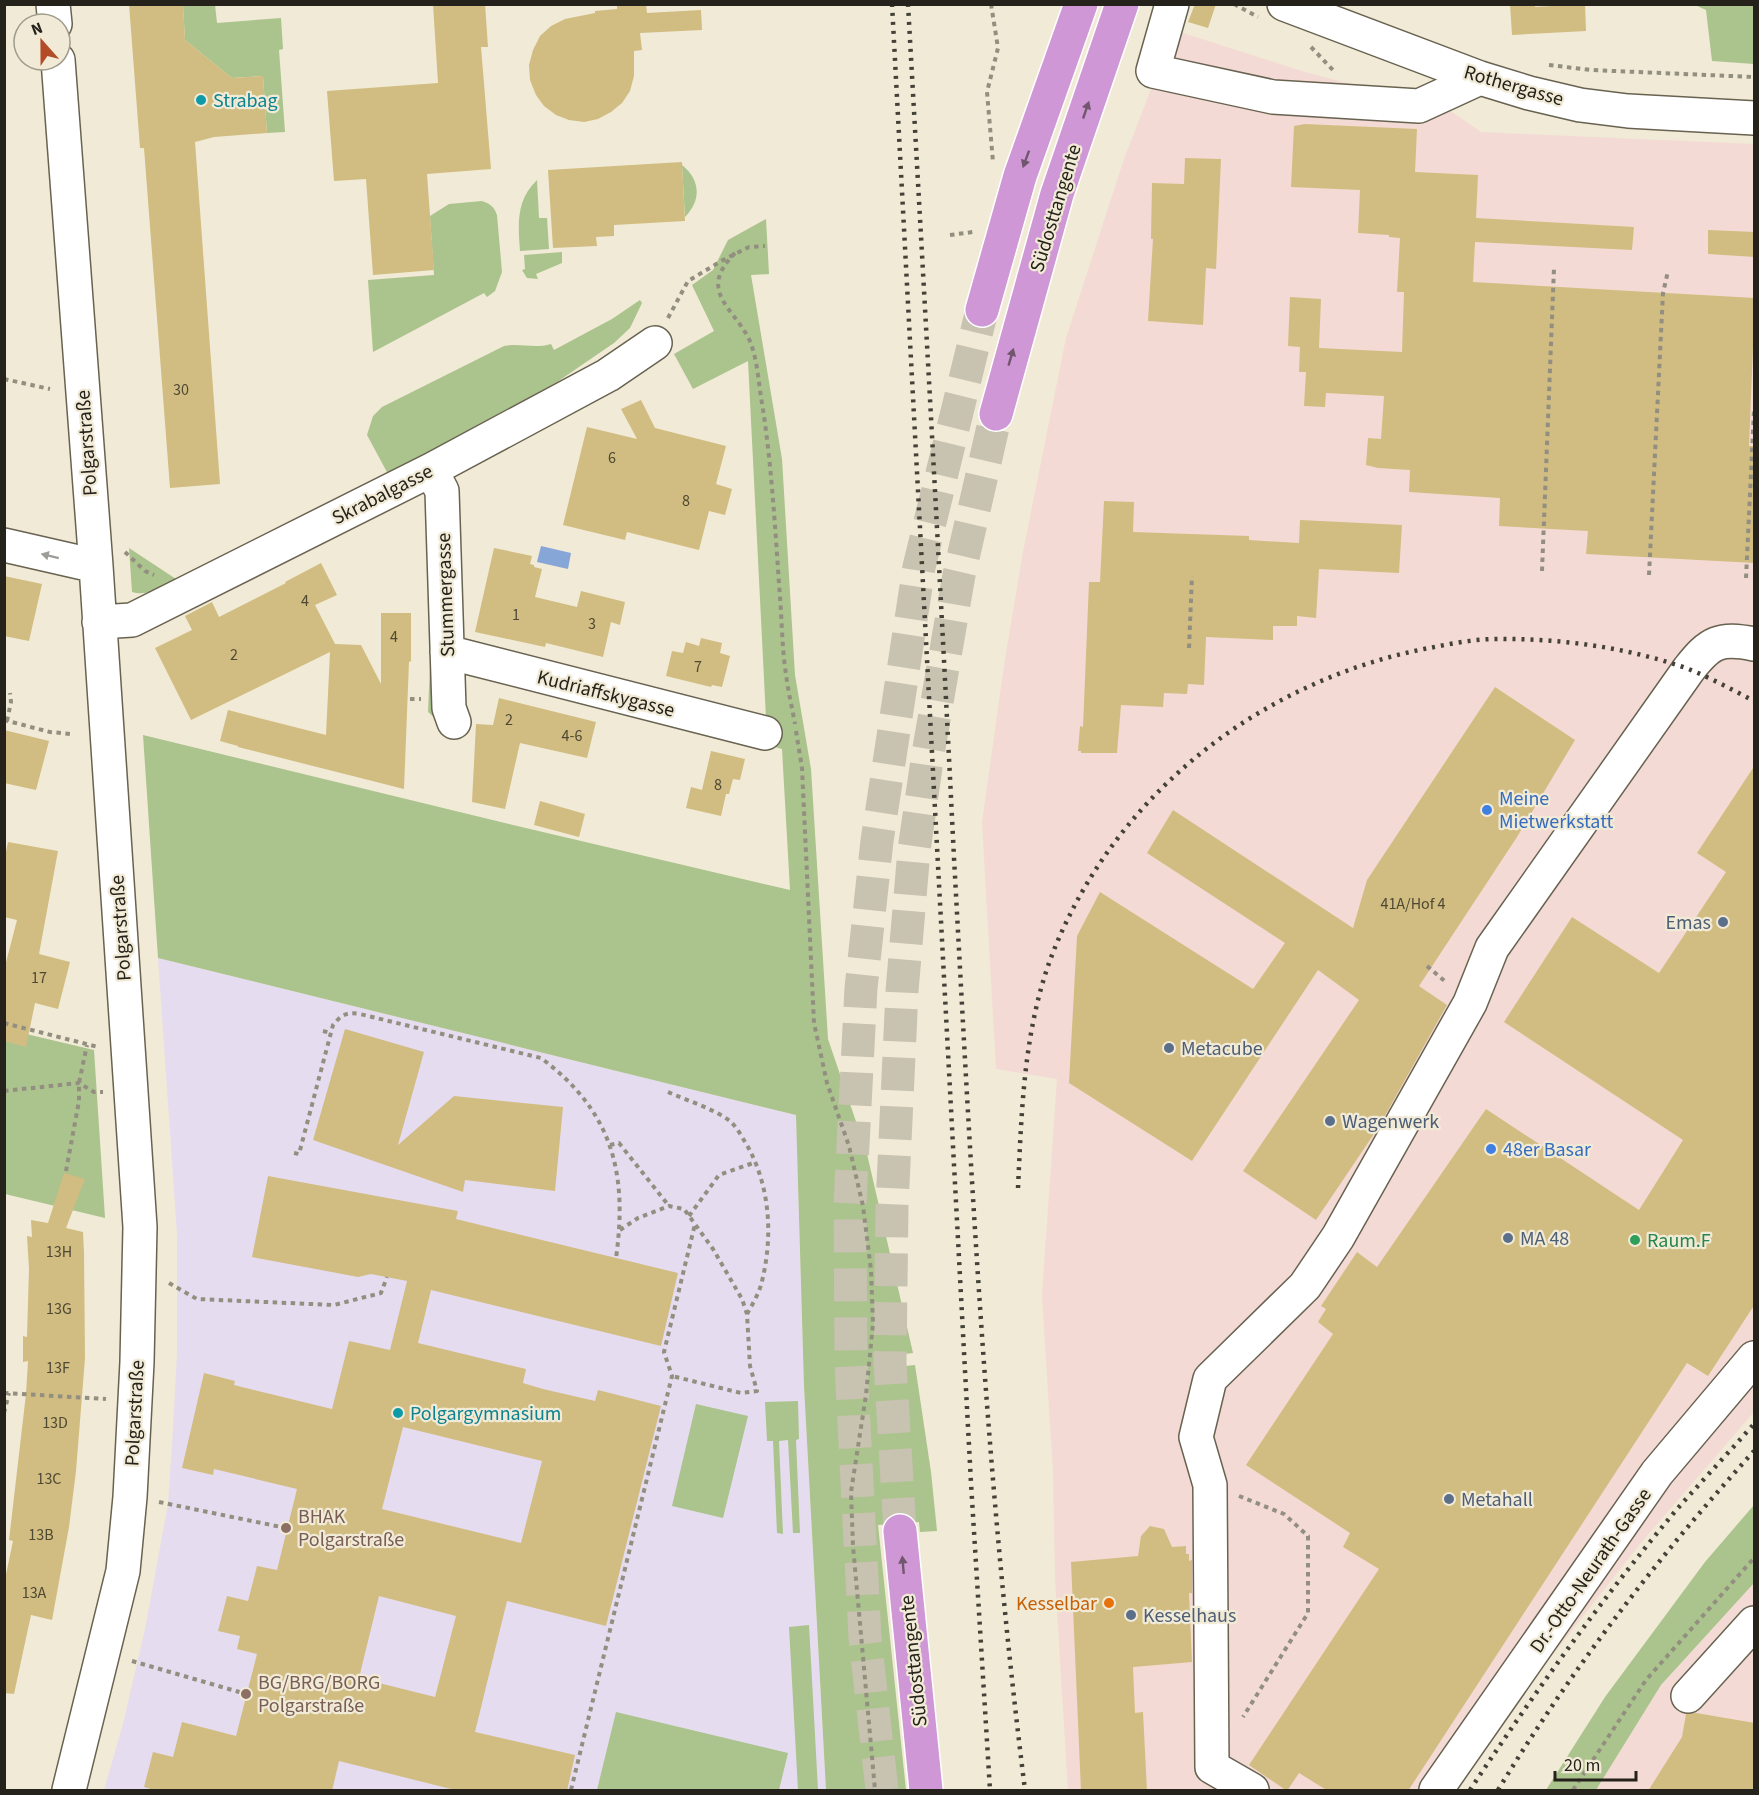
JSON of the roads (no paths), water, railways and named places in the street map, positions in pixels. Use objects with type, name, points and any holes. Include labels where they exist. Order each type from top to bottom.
[{"type":"highway","name":"Südosttangente","points":[[982,310],[1020,177],[1081,4]]},
{"type":"highway","name":"Südosttangente","points":[[996,414],[1057,194],[1122,4]]},
{"type":"highway","name":"Südosttangente","points":[[900,1532],[926,1791]]},
{"type":"street","points":[[1172,4],[1153,71],[1274,97],[1419,106],[1480,78]]},
{"type":"street","name":"Rothergasse","points":[[1284,4],[1356,17],[1480,78],[1529,93],[1580,105],[1628,111],[1755,118]]},
{"type":"street","name":"Polgarstraße","points":[[59,72],[96,566],[140,1227],[137,1362],[123,1571],[69,1791]]},
{"type":"street","name":"Skrabalgasse","points":[[99,622],[132,620],[431,470],[608,375],[655,343]]},
{"type":"street","name":"Stummergasse","points":[[431,470],[442,491],[449,708],[454,722]]},
{"type":"street","points":[[4,544],[96,566]]},
{"type":"street","points":[[1252,1791],[1212,1767],[1210,1485],[1196,1437],[1210,1379],[1305,1286],[1338,1237],[1470,1003],[1492,948],[1684,676],[1703,651],[1723,640],[1755,644]]},
{"type":"street","name":"Kudriaffskygasse","points":[[447,652],[765,733]]},
{"type":"street","name":"Dr.-Otto-Neurath-Gasse","points":[[1436,1791],[1657,1473],[1755,1358]]},
{"type":"street","points":[[1688,1696],[1755,1623]]},
{"type":"water","points":[[541,546],[571,553],[568,569],[537,562]]},
{"type":"tunnel","points":[[882,1790],[865,1638],[851,1365],[850,1204],[861,988],[877,841],[919,567],[982,310]]},
{"type":"tunnel","points":[[900,1531],[890,1363],[892,1206],[902,991],[914,850],[959,575],[996,414]]},
{"type":"railway","points":[[892,4],[971,1483],[990,1790]]},
{"type":"railway","points":[[908,4],[981,1325],[1000,1558],[1025,1790]]},
{"type":"railway","points":[[1018,1188],[1021,1124],[1032,1029],[1038,998],[1059,938],[1087,884],[1121,834],[1161,789],[1206,749],[1255,715],[1309,687],[1365,664],[1424,649],[1494,639],[1574,643],[1642,655],[1686,668],[1754,701]]},
{"type":"railway","points":[[1470,1790],[1544,1682],[1623,1576],[1678,1508],[1754,1424]]},
{"type":"railway","points":[[1498,1790],[1556,1700],[1618,1614],[1684,1531],[1754,1451]]},
{"type":"place","name":"Strabag","points":[[201,100]]},
{"type":"place","name":"Meine Mietwerkstatt","points":[[1487,810]]},
{"type":"place","name":"Emas","points":[[1723,922]]},
{"type":"place","name":"Metacube","points":[[1169,1048]]},
{"type":"place","name":"Wagenwerk","points":[[1330,1121]]},
{"type":"place","name":"48er Basar","points":[[1491,1149]]},
{"type":"place","name":"MA 48","points":[[1508,1238]]},
{"type":"place","name":"Raum.F","points":[[1635,1240]]},
{"type":"place","name":"Polgargymnasium","points":[[398,1413]]},
{"type":"place","name":"Metahall","points":[[1449,1499]]},
{"type":"place","name":"BHAK Polgarstraße","points":[[286,1528]]},
{"type":"place","name":"Kesselbar","points":[[1109,1603]]},
{"type":"place","name":"Kesselhaus","points":[[1131,1615]]},
{"type":"place","name":"BG/BRG/BORG Polgarstraße","points":[[246,1694]]}]
